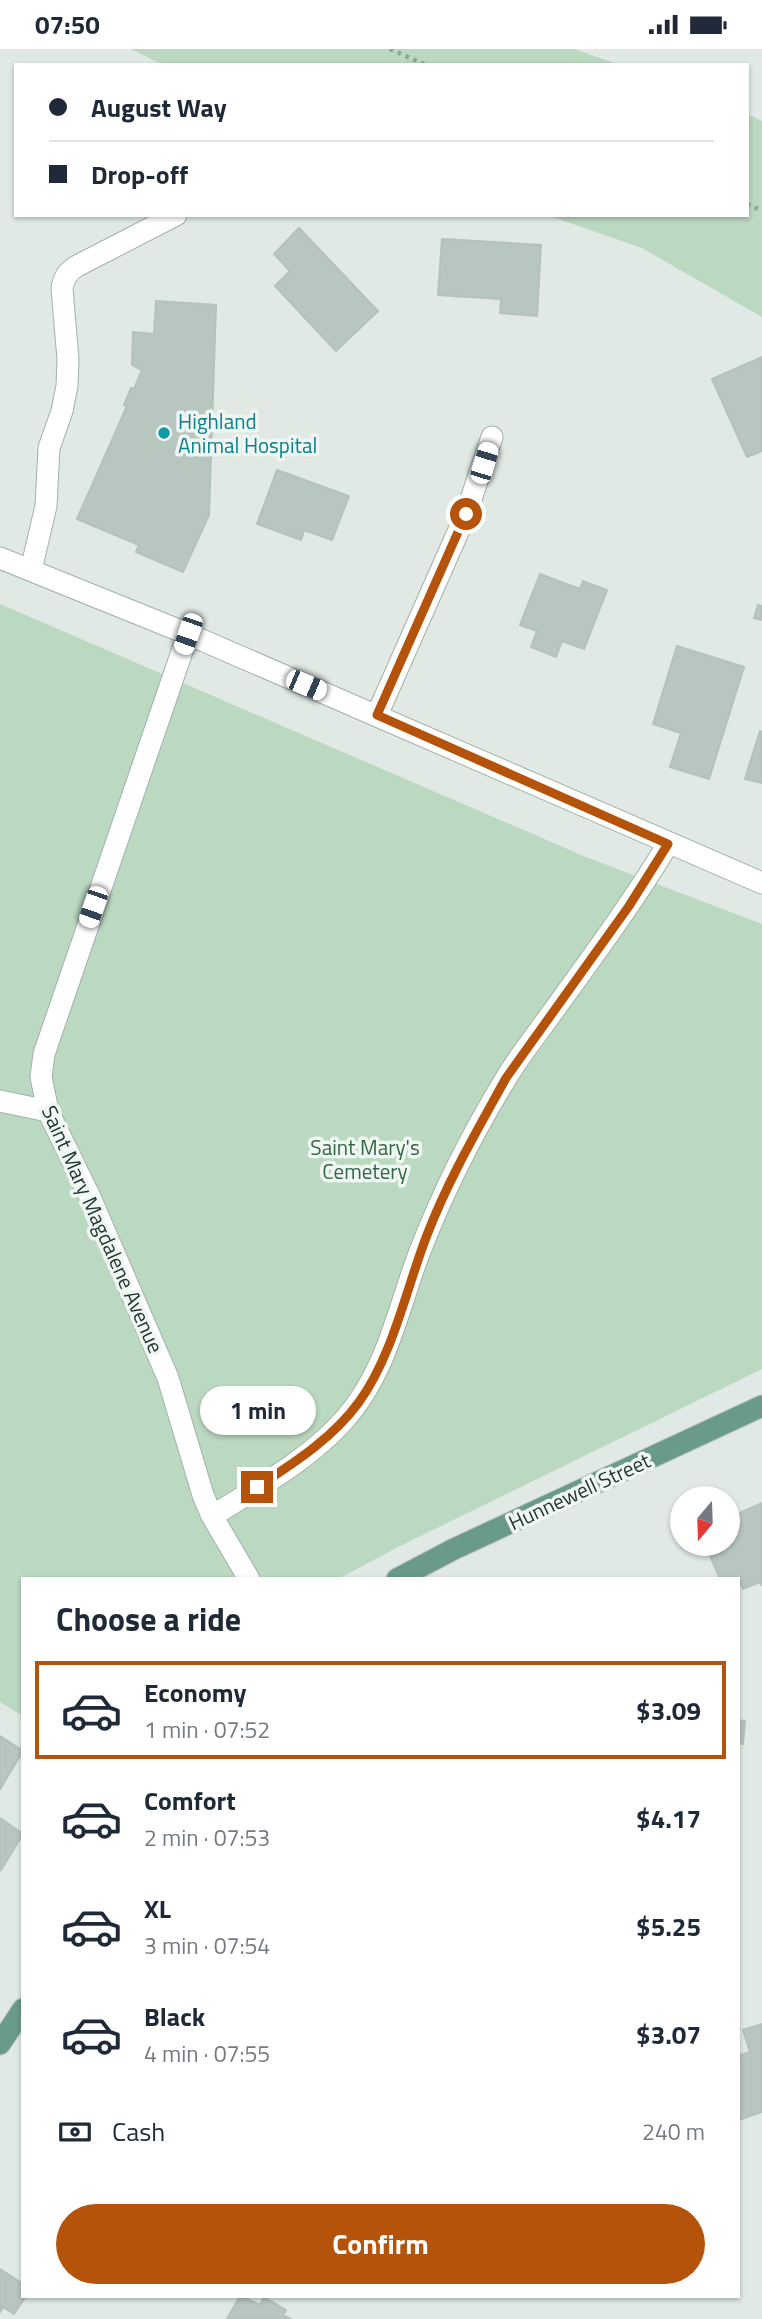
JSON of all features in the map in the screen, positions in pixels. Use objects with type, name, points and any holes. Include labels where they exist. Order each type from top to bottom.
[{"type":"main road","name":"Hunnewell Street","points":[[401,1577],[454,1549],[762,1406]]},
{"type":"main road","points":[[0,2044],[21,2012]]},
{"type":"street","points":[[31,570],[47,499],[49,448],[62,411],[67,386],[68,359],[62,289],[64,280],[77,266],[172,217]]},
{"type":"street","points":[[377,715],[466,514],[492,437]]},
{"type":"street","points":[[0,558],[188,634],[762,883]]},
{"type":"street","name":"Saint Mary Magdalene Avenue","points":[[188,634],[44,1053],[41,1077],[48,1111],[89,1195],[168,1378],[203,1495],[212,1516],[248,1577]]},
{"type":"street","points":[[212,1516],[316,1446],[344,1420],[360,1400],[377,1370],[393,1330],[438,1205],[499,1090],[629,906],[668,844]]},
{"type":"street","points":[[0,1101],[48,1111]]},
{"type":"path","points":[[390,49],[422,63]]},
{"type":"green space","points":[[131,49],[574,49],[614,63],[159,63]]},
{"type":"green space","points":[[749,115],[762,121],[762,317],[642,248],[553,217],[749,217]]},
{"type":"green space","name":"Saint Mary's Cemetery","points":[[0,604],[586,857],[762,924],[762,1369],[342,1577],[21,1577],[21,1715],[0,1702]]},
{"type":"building","points":[[299,228],[378,311],[336,351],[275,286],[290,271],[274,254]]},
{"type":"building","points":[[442,239],[541,245],[537,316],[500,313],[501,299],[438,295]]},
{"type":"building","name":"Highland Animal Hospital","points":[[156,301],[216,305],[209,515],[183,572],[136,552],[139,545],[77,519],[127,406],[124,405],[131,388],[134,389],[142,370],[132,365],[133,332],[154,334]]},
{"type":"building","points":[[762,357],[762,451],[747,457],[712,379]]},
{"type":"building","points":[[277,470],[349,496],[332,540],[304,530],[301,540],[257,524]]},
{"type":"building","points":[[540,574],[580,589],[583,581],[607,590],[584,649],[562,641],[556,657],[531,647],[537,631],[520,625]]},
{"type":"building","points":[[758,605],[762,606],[762,620],[754,618]]},
{"type":"building","points":[[677,646],[744,667],[709,779],[670,767],[681,733],[653,724]]},
{"type":"building","points":[[760,731],[762,732],[762,783],[745,779]]},
{"type":"building","points":[[762,1503],[762,1586],[760,1582],[743,1589],[740,1577],[719,1577],[710,1556],[740,1556],[740,1513]]},
{"type":"building","points":[[740,1720],[745,1721],[743,1744],[740,1743]]},
{"type":"building","points":[[0,1736],[21,1750],[21,1754],[0,1789]]},
{"type":"building","points":[[0,1818],[21,1833],[21,1837],[0,1869]]},
{"type":"building","points":[[762,2024],[762,2112],[740,2119],[740,2055],[750,2052],[743,2030]]},
{"type":"building","points":[[0,2269],[21,2283],[21,2298],[25,2298],[14,2314],[3,2307],[0,2312]]},
{"type":"building","points":[[239,2298],[260,2305],[266,2298],[286,2310],[283,2315],[291,2319],[227,2319]]},
{"type":"place","name":"Highland Animal Hospital","points":[[164,433]]},
{"type":"route","points":[[257,1487],[323,1440],[360,1400],[377,1370],[393,1330],[438,1205],[506,1078],[629,906],[668,844],[377,715],[466,514]]}]
